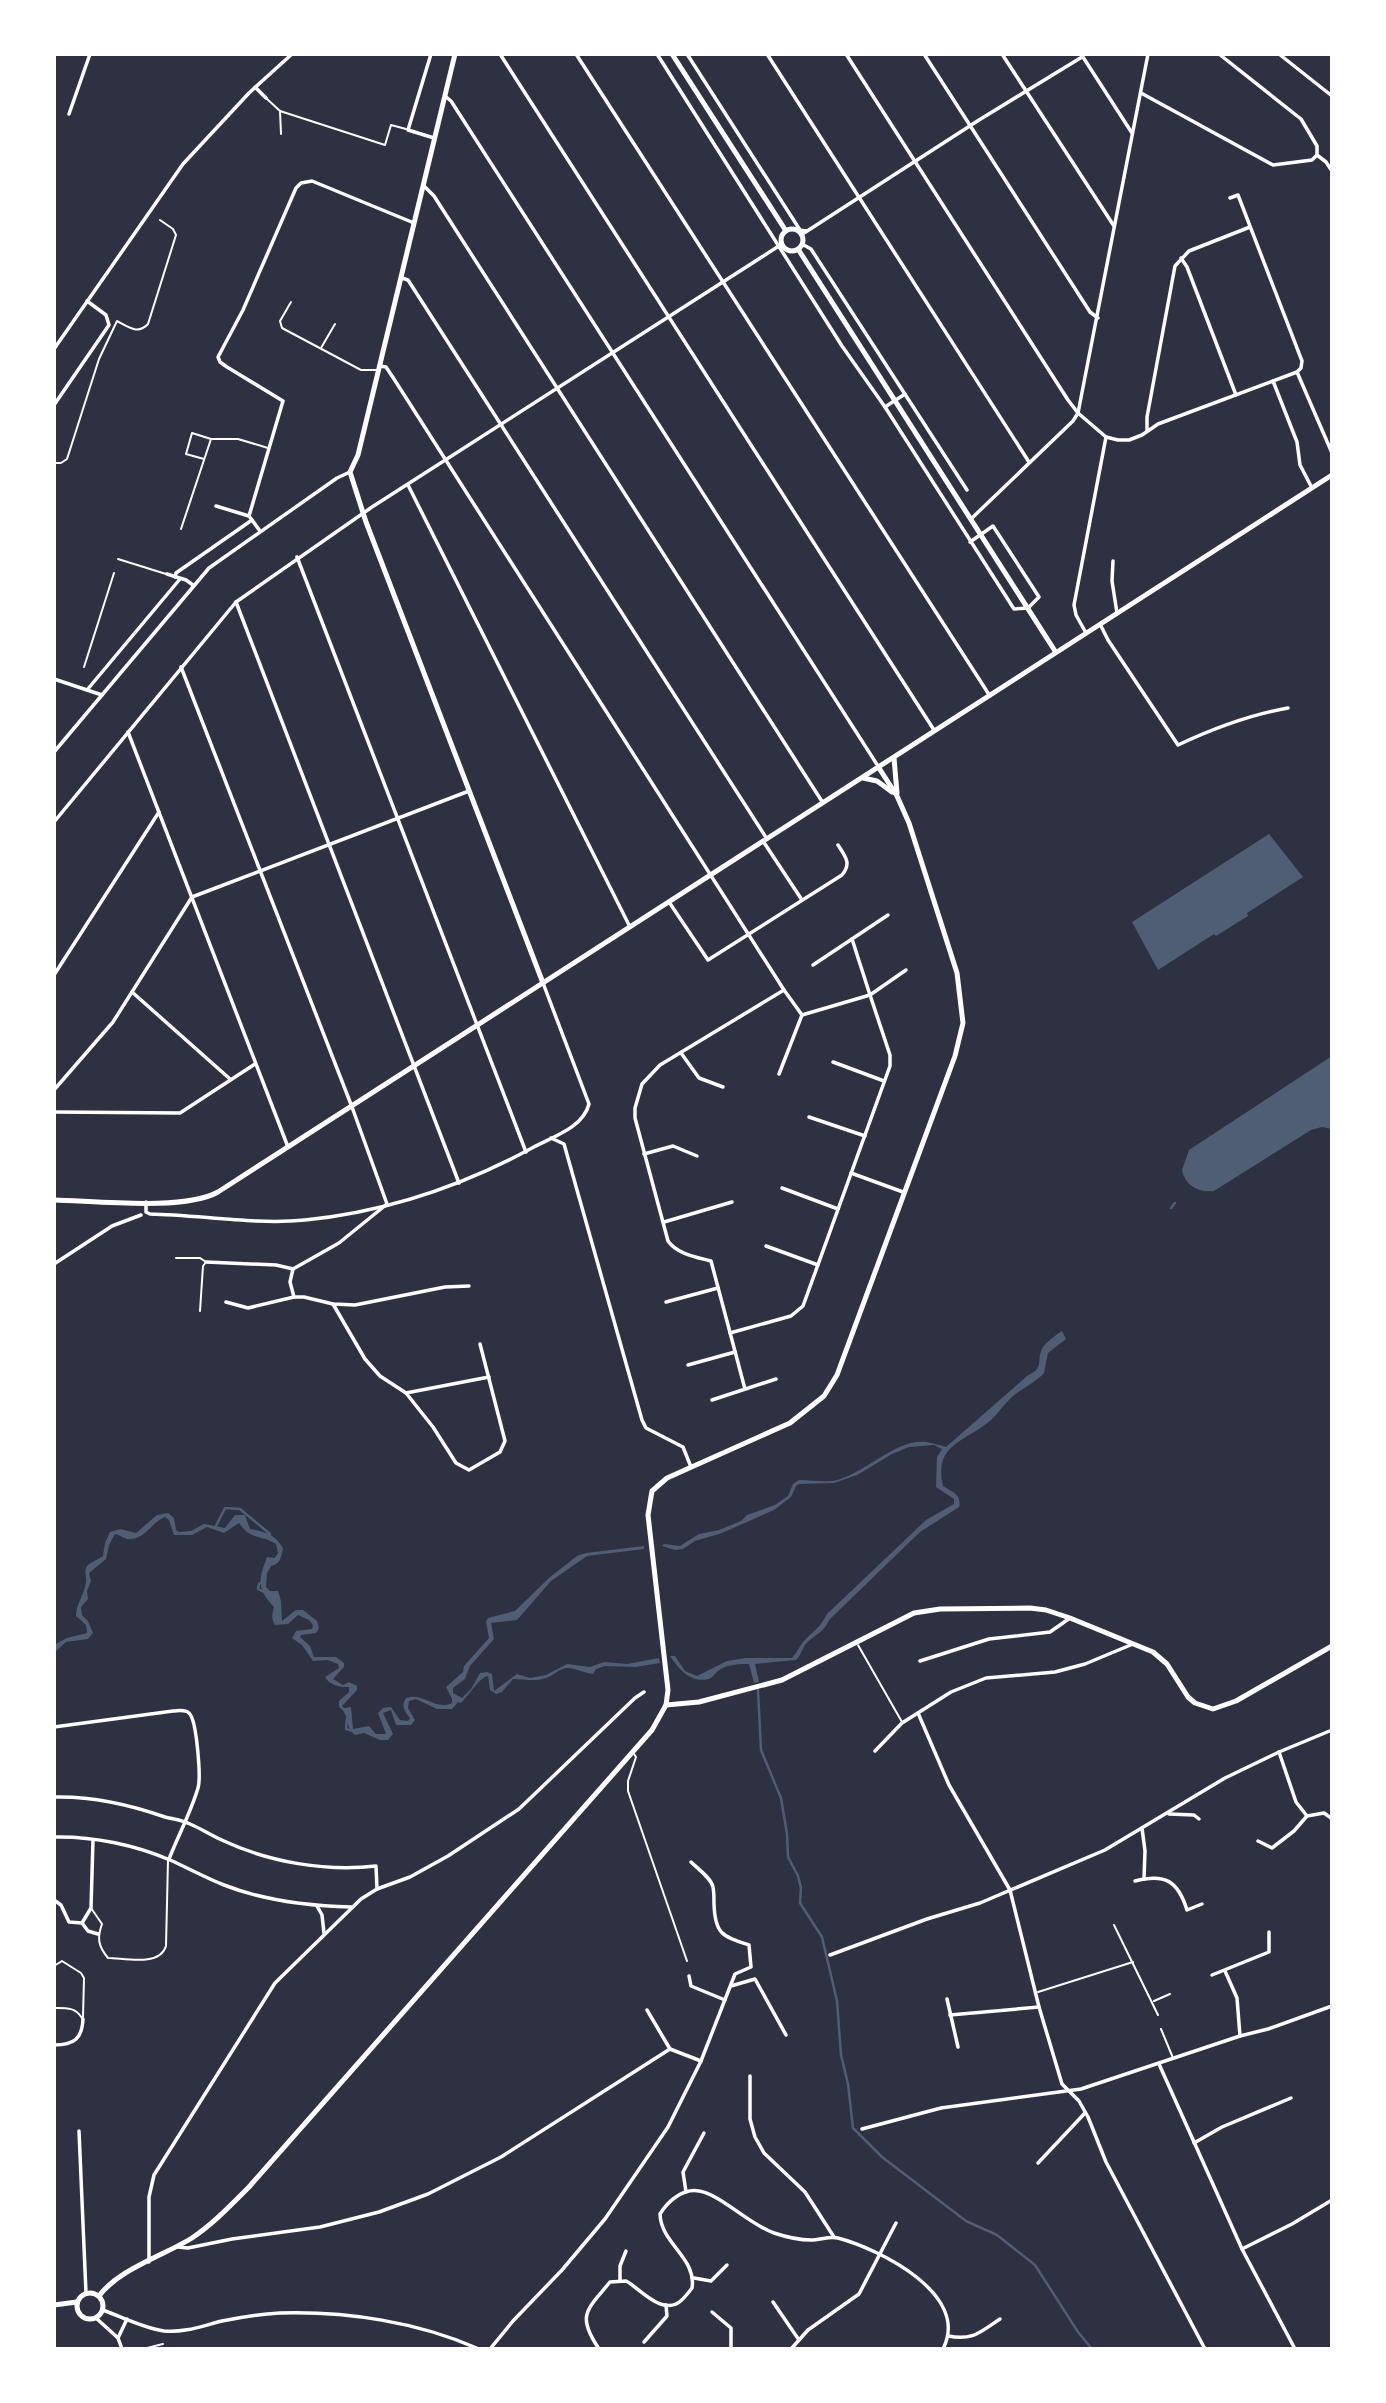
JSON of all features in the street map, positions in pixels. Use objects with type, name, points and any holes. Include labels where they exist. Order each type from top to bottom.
[{"type":"street","points":[[69,114],[90,54]]},
{"type":"street","points":[[54,349],[183,164],[255,87],[292,54]]},
{"type":"street","points":[[432,54],[408,130],[435,138]]},
{"type":"street","points":[[54,752],[209,568],[337,478],[350,472],[358,455],[455,54]]},
{"type":"street","points":[[500,54],[935,732]]},
{"type":"street","points":[[576,54],[990,696]]},
{"type":"street","points":[[657,54],[842,346],[885,407],[930,480],[970,542],[1014,608],[1028,608],[1038,597],[993,526],[970,542]]},
{"type":"street","points":[[672,54],[786,231]]},
{"type":"street","points":[[687,54],[804,233]]},
{"type":"street","points":[[767,54],[1029,462]]},
{"type":"street","points":[[846,54],[1078,413],[1106,437],[1129,440],[1147,430],[1297,372],[1301,368],[1302,361],[1238,195],[1230,198]]},
{"type":"street","points":[[924,54],[1090,312],[1098,318]]},
{"type":"street","points":[[1002,54],[1115,228]]},
{"type":"street","points":[[971,519],[1073,421],[1078,413],[1148,54]]},
{"type":"street","points":[[1141,93],[1273,165],[1312,160],[1317,155],[1317,146],[1301,119],[1219,54]]},
{"type":"street","points":[[1055,651],[800,247],[804,233],[1082,55],[1133,135]]},
{"type":"street","points":[[1280,55],[1332,96]]},
{"type":"street","points":[[255,87],[266,98]]},
{"type":"street","points":[[99,2296],[113,2281],[205,2229],[249,2187],[652,1730],[666,1705],[668,1690],[649,1529],[649,1502],[652,1491],[657,1484],[691,1467],[790,1423],[815,1406],[824,1396],[837,1375],[960,1038],[963,1011],[957,974],[909,823],[897,796],[451,101],[445,96]]},
{"type":"street","points":[[1317,155],[1332,171]]},
{"type":"street","points":[[174,577],[251,518],[284,401],[227,368],[218,356],[243,310],[296,188],[300,183],[312,181],[414,223]]},
{"type":"street","points":[[423,185],[434,196],[823,803]]},
{"type":"street","points":[[1147,430],[1147,417],[1175,266],[1189,251],[1250,227]]},
{"type":"street","points":[[54,822],[236,602],[363,513],[780,245],[786,231],[793,229],[804,233]]},
{"type":"street","points":[[780,245],[788,250],[811,248],[967,490]]},
{"type":"street","points":[[1181,258],[1187,267],[1236,395]]},
{"type":"street","points":[[402,278],[408,280],[501,423],[802,900]]},
{"type":"street","points":[[54,405],[109,325],[106,315],[87,301]]},
{"type":"street","points":[[379,368],[386,367],[394,379],[783,990],[802,1015]]},
{"type":"street","points":[[1297,372],[1332,453]]},
{"type":"street","points":[[1273,381],[1297,442],[1300,466],[1312,488]]},
{"type":"street","points":[[885,407],[905,394]]},
{"type":"street","points":[[1086,633],[1076,615],[1074,605],[1106,437]]},
{"type":"street","points":[[930,480],[952,467]]},
{"type":"street","points":[[146,1202],[146,1212],[150,1214],[276,1221],[304,1220],[387,1204],[459,1183],[526,1152],[579,1122],[586,1114],[589,1104],[363,513],[350,472]]},
{"type":"street","points":[[54,1200],[172,1203],[206,1198],[352,1107],[935,732],[1055,651],[1332,475]]},
{"type":"street","points":[[407,485],[630,927]]},
{"type":"street","points":[[216,506],[251,518],[260,531]]},
{"type":"street","points":[[297,557],[526,1152]]},
{"type":"street","points":[[1113,561],[1112,581],[1117,613]]},
{"type":"street","points":[[167,574],[193,585]]},
{"type":"street","points":[[87,690],[180,579]]},
{"type":"street","points":[[236,602],[459,1183]]},
{"type":"street","points":[[1100,624],[1178,745],[1256,713],[1288,708]]},
{"type":"street","points":[[181,667],[387,1204]]},
{"type":"street","points":[[54,679],[102,695]]},
{"type":"street","points":[[128,732],[288,1147]]},
{"type":"street","points":[[894,758],[897,796]]},
{"type":"street","points":[[863,778],[882,784],[897,796]]},
{"type":"street","points":[[54,1090],[113,1022],[192,897],[469,790]]},
{"type":"street","points":[[54,975],[159,812]]},
{"type":"street","points":[[669,902],[708,960],[842,875],[848,869],[848,860],[838,845]]},
{"type":"street","points":[[813,965],[888,915]]},
{"type":"street","points":[[730,1333],[791,1316],[803,1306],[890,1066],[890,1055],[852,939]]},
{"type":"street","points":[[802,1015],[870,995],[906,970]]},
{"type":"street","points":[[745,1390],[711,1262],[672,1247],[635,1118],[638,1095],[649,1076],[660,1065],[783,990]]},
{"type":"street","points":[[132,992],[230,1079]]},
{"type":"street","points":[[779,1074],[802,1015]]},
{"type":"street","points":[[681,1052],[698,1078],[723,1087]]},
{"type":"street","points":[[834,1062],[885,1081]]},
{"type":"street","points":[[54,1112],[180,1113],[255,1064]]},
{"type":"street","points":[[809,1116],[865,1136]]},
{"type":"street","points":[[551,1138],[564,1144],[642,1420],[646,1428],[683,1447],[691,1467]]},
{"type":"street","points":[[644,1154],[673,1146],[697,1156]]},
{"type":"street","points":[[851,1173],[904,1192]]},
{"type":"street","points":[[782,1188],[838,1209]]},
{"type":"street","points":[[663,1223],[732,1202]]},
{"type":"street","points":[[206,1262],[276,1265],[293,1269],[339,1243],[387,1204]]},
{"type":"street","points":[[54,1264],[112,1226],[141,1214]]},
{"type":"street","points":[[766,1246],[818,1265]]},
{"type":"street","points":[[293,1269],[289,1282],[294,1297]]},
{"type":"street","points":[[226,1302],[248,1308],[294,1297],[355,1305],[445,1287],[469,1286]]},
{"type":"street","points":[[666,1302],[718,1287]]},
{"type":"street","points":[[333,1304],[365,1359],[380,1376],[406,1393],[433,1427],[456,1463],[469,1470],[499,1452],[505,1441],[480,1344]]},
{"type":"street","points":[[688,1365],[735,1352]]},
{"type":"street","points":[[406,1393],[489,1377]]},
{"type":"street","points":[[712,1401],[776,1379]]},
{"type":"street","points":[[666,1705],[699,1702],[782,1680],[914,1613],[926,1610],[1030,1608],[1070,1618],[1153,1652],[1167,1664],[1188,1697],[1195,1703],[1213,1709],[1236,1701],[1332,1646]]},
{"type":"street","points":[[920,1661],[989,1639],[1050,1632],[1070,1618]]},
{"type":"street","points":[[875,1751],[902,1723],[951,1692],[986,1678],[1055,1672],[1085,1664],[1133,1643]]},
{"type":"street","points":[[149,2262],[149,2197],[154,2175],[275,1983],[351,1907],[377,1889],[410,1877],[448,1856],[519,1810],[644,1692]]},
{"type":"street","points":[[54,1727],[173,1711],[185,1710],[189,1713],[193,1723],[200,1776],[195,1797],[169,1859]]},
{"type":"street","points":[[918,1713],[949,1784],[1010,1889],[1035,1993],[1062,2084],[1085,2113],[1106,2162],[1205,2349]]},
{"type":"street","points":[[830,1955],[927,1919],[980,1903],[1105,1850],[1225,1778],[1332,1730]]},
{"type":"street","points":[[1279,1752],[1296,1802],[1307,1816]]},
{"type":"street","points":[[54,1797],[107,1801],[138,1807],[184,1822],[257,1854],[290,1862],[328,1867],[376,1866],[377,1889]]},
{"type":"street","points":[[1167,1813],[1194,1815],[1199,1819]]},
{"type":"street","points":[[1258,1841],[1272,1849],[1307,1816],[1324,1814],[1331,1818]]},
{"type":"street","points":[[1142,1828],[1144,1879]]},
{"type":"street","points":[[54,1838],[93,1840],[147,1851],[258,1896],[317,1906],[351,1907]]},
{"type":"street","points":[[82,1923],[91,1908],[93,1840]]},
{"type":"street","points":[[691,1862],[713,1887],[715,1922],[719,1931],[749,1945],[755,1979],[786,2035]]},
{"type":"street","points":[[1135,1881],[1144,1879],[1175,1884],[1187,1910],[1202,1904]]},
{"type":"street","points":[[54,1900],[61,1905],[69,1922],[82,1923],[88,1931],[98,1934]]},
{"type":"street","points":[[317,1906],[323,1915],[324,1933]]},
{"type":"street","points":[[1212,1975],[1269,1952],[1269,1932]]},
{"type":"street","points":[[490,2349],[605,2219],[668,2127],[701,2061],[737,1971],[751,1967]]},
{"type":"street","points":[[1225,1970],[1237,1998],[1240,2036]]},
{"type":"street","points":[[689,1976],[691,1986],[725,2000]]},
{"type":"street","points":[[731,1986],[755,1979]]},
{"type":"street","points":[[947,1999],[958,2047]]},
{"type":"street","points":[[862,2129],[941,2108],[1070,2092],[1332,2006]]},
{"type":"street","points":[[950,2015],[1039,2007]]},
{"type":"street","points":[[647,2010],[670,2049],[701,2061]]},
{"type":"street","points":[[54,2045],[67,2045],[82,2035],[83,2019]]},
{"type":"street","points":[[176,2247],[188,2248],[320,2227],[379,2212],[428,2194],[501,2157],[670,2049]]},
{"type":"street","points":[[1159,2064],[1242,2249],[1294,2349]]},
{"type":"street","points":[[750,2076],[750,2119],[755,2137],[764,2154],[804,2192],[835,2237]]},
{"type":"street","points":[[1194,2143],[1222,2127],[1291,2098]]},
{"type":"street","points":[[1038,2162],[1085,2113]]},
{"type":"street","points":[[79,2131],[86,2293]]},
{"type":"street","points":[[686,2192],[683,2172],[704,2133]]},
{"type":"street","points":[[599,2349],[586,2329],[585,2318],[589,2307],[610,2282],[620,2280],[633,2284],[657,2302],[666,2305],[677,2304],[692,2288],[692,2269],[664,2234],[660,2214],[665,2206],[686,2192],[700,2191],[772,2232],[804,2239],[835,2237],[882,2254],[911,2272],[932,2291],[947,2313],[949,2330],[943,2349]]},
{"type":"street","points":[[1242,2249],[1332,2200]]},
{"type":"street","points":[[791,2349],[808,2330],[859,2294],[896,2223]]},
{"type":"street","points":[[620,2280],[620,2266],[626,2251]]},
{"type":"street","points":[[694,2278],[711,2281],[727,2265]]},
{"type":"street","points":[[54,2305],[77,2302],[86,2293],[93,2293],[99,2296],[103,2310],[96,2318],[87,2319],[80,2315],[77,2302]]},
{"type":"street","points":[[773,2302],[799,2340]]},
{"type":"street","points":[[643,2342],[667,2316],[666,2305]]},
{"type":"street","points":[[103,2310],[153,2329],[179,2331],[243,2317],[278,2313],[383,2320],[422,2328],[480,2349]]},
{"type":"street","points":[[712,2312],[731,2328],[731,2349]]},
{"type":"street","points":[[96,2318],[118,2338],[122,2349]]},
{"type":"street","points":[[118,2338],[127,2319]]},
{"type":"street","points":[[947,2336],[971,2338],[1000,2319]]},
{"type":"lane","points":[[266,98],[280,111],[385,145],[391,125],[408,130]]},
{"type":"lane","points":[[280,111],[281,134]]},
{"type":"lane","points":[[54,463],[67,459],[99,359],[117,321],[136,330],[141,330],[148,324],[176,235],[173,229],[160,220]]},
{"type":"lane","points":[[291,302],[280,321],[282,328],[361,370],[379,368]]},
{"type":"lane","points":[[321,349],[335,324]]},
{"type":"lane","points":[[204,459],[186,454],[192,433],[211,439],[238,439],[269,449]]},
{"type":"lane","points":[[181,529],[211,439]]},
{"type":"lane","points":[[118,559],[167,574]]},
{"type":"lane","points":[[84,667],[114,573]]},
{"type":"lane","points":[[176,1258],[200,1258],[206,1262],[203,1266],[200,1311]]},
{"type":"lane","points":[[857,1642],[902,1723]]},
{"type":"lane","points":[[633,1753],[636,1756],[628,1781],[628,1791],[687,1961]]},
{"type":"lane","points":[[91,1908],[102,1924],[98,1934],[100,1949],[108,1958],[149,1959],[164,1952],[169,1859]]},
{"type":"lane","points":[[1114,1925],[1158,2015]]},
{"type":"lane","points":[[54,1966],[62,1961],[81,1973],[84,1978],[83,2019]]},
{"type":"lane","points":[[1035,1993],[1133,1962]]},
{"type":"lane","points":[[1153,2001],[1170,1994]]},
{"type":"lane","points":[[54,2008],[78,2011],[83,2019]]},
{"type":"lane","points":[[1161,2029],[1173,2059]]},
{"type":"lane","points":[[143,2349],[163,2344]]},
{"type":"water","points":[[1269,834],[1303,877],[1247,913],[1248,916],[1158,970],[1132,922]]},
{"type":"water","points":[[1332,1056],[1332,1129],[1322,1127],[1311,1130],[1214,1191],[1203,1191],[1189,1184],[1182,1170],[1189,1150]]},
{"type":"water","points":[[1062,1331],[1066,1339],[1048,1353],[1044,1373],[1013,1396],[990,1421],[959,1441],[946,1454],[942,1462],[943,1486],[958,1496],[959,1507],[920,1532],[829,1620],[805,1645],[796,1660],[755,1664],[759,1682],[754,1683],[749,1664],[728,1666],[711,1678],[702,1680],[690,1677],[680,1669],[670,1656],[675,1656],[685,1671],[697,1676],[727,1661],[746,1658],[792,1658],[827,1614],[926,1520],[954,1504],[954,1499],[936,1487],[937,1457],[942,1449],[934,1445],[909,1447],[857,1475],[834,1483],[799,1484],[791,1497],[774,1510],[722,1533],[695,1541],[683,1549],[675,1550],[662,1546],[664,1544],[680,1546],[699,1534],[719,1530],[741,1521],[747,1515],[775,1505],[788,1496],[793,1484],[799,1480],[837,1480],[859,1471],[892,1450],[915,1442],[926,1442],[946,1447],[1036,1370],[1043,1347]]},
{"type":"water","points":[[168,1513],[174,1518],[176,1530],[179,1532],[191,1531],[204,1524],[225,1528],[235,1515],[245,1515],[250,1529],[269,1534],[280,1543],[283,1548],[281,1557],[267,1573],[266,1587],[270,1591],[278,1591],[282,1621],[296,1610],[303,1610],[317,1621],[319,1628],[316,1633],[300,1637],[310,1646],[314,1657],[336,1657],[344,1663],[344,1667],[333,1679],[343,1685],[349,1682],[357,1686],[357,1690],[342,1706],[351,1707],[353,1729],[369,1726],[376,1734],[386,1734],[378,1713],[383,1708],[391,1707],[400,1720],[408,1721],[410,1718],[403,1706],[406,1698],[418,1697],[440,1705],[452,1703],[446,1687],[463,1672],[464,1666],[489,1638],[486,1622],[488,1618],[515,1611],[550,1577],[577,1556],[586,1553],[644,1546],[644,1549],[587,1556],[551,1581],[517,1620],[491,1623],[494,1639],[470,1666],[465,1679],[453,1688],[453,1693],[462,1698],[480,1673],[492,1674],[494,1691],[517,1674],[530,1678],[546,1675],[567,1664],[590,1667],[604,1662],[627,1664],[659,1658],[660,1663],[636,1667],[605,1666],[596,1669],[593,1674],[566,1668],[541,1679],[513,1679],[502,1692],[496,1694],[490,1690],[488,1676],[452,1709],[437,1709],[416,1699],[409,1701],[408,1708],[415,1720],[411,1725],[396,1725],[391,1710],[383,1713],[393,1734],[388,1740],[380,1740],[364,1733],[355,1735],[345,1713],[339,1707],[339,1701],[349,1692],[349,1687],[332,1684],[325,1677],[339,1668],[338,1664],[328,1660],[313,1661],[302,1645],[292,1638],[296,1631],[312,1629],[313,1625],[298,1615],[288,1624],[274,1623],[274,1607],[264,1595],[261,1578],[267,1557],[275,1558],[278,1553],[276,1544],[252,1535],[239,1523],[224,1533],[207,1527],[192,1535],[174,1535],[169,1520],[165,1517],[136,1538],[127,1539],[115,1534],[106,1559],[89,1573],[91,1581],[87,1591],[88,1599],[81,1607],[82,1615],[93,1633],[88,1639],[66,1642],[54,1653],[54,1645],[67,1638],[87,1633],[86,1625],[76,1616],[77,1607],[84,1592],[86,1569],[89,1564],[103,1556],[110,1532],[120,1529],[136,1533],[157,1515]]},
{"type":"waterway","points":[[1171,1208],[1175,1203]]},
{"type":"waterway","points":[[216,1526],[225,1508],[240,1509],[270,1534]]},
{"type":"waterway","points":[[263,1581],[258,1589],[264,1592]]},
{"type":"waterway","points":[[758,1690],[761,1750],[781,1798],[788,1857],[798,1876],[801,1888],[800,1903],[822,1937],[837,2001],[841,2055],[848,2084],[853,2128],[882,2157],[966,2221],[997,2235],[1035,2265],[1092,2349]]},
{"type":"waterway","points":[[347,1719],[346,1729],[353,1731]]}]
